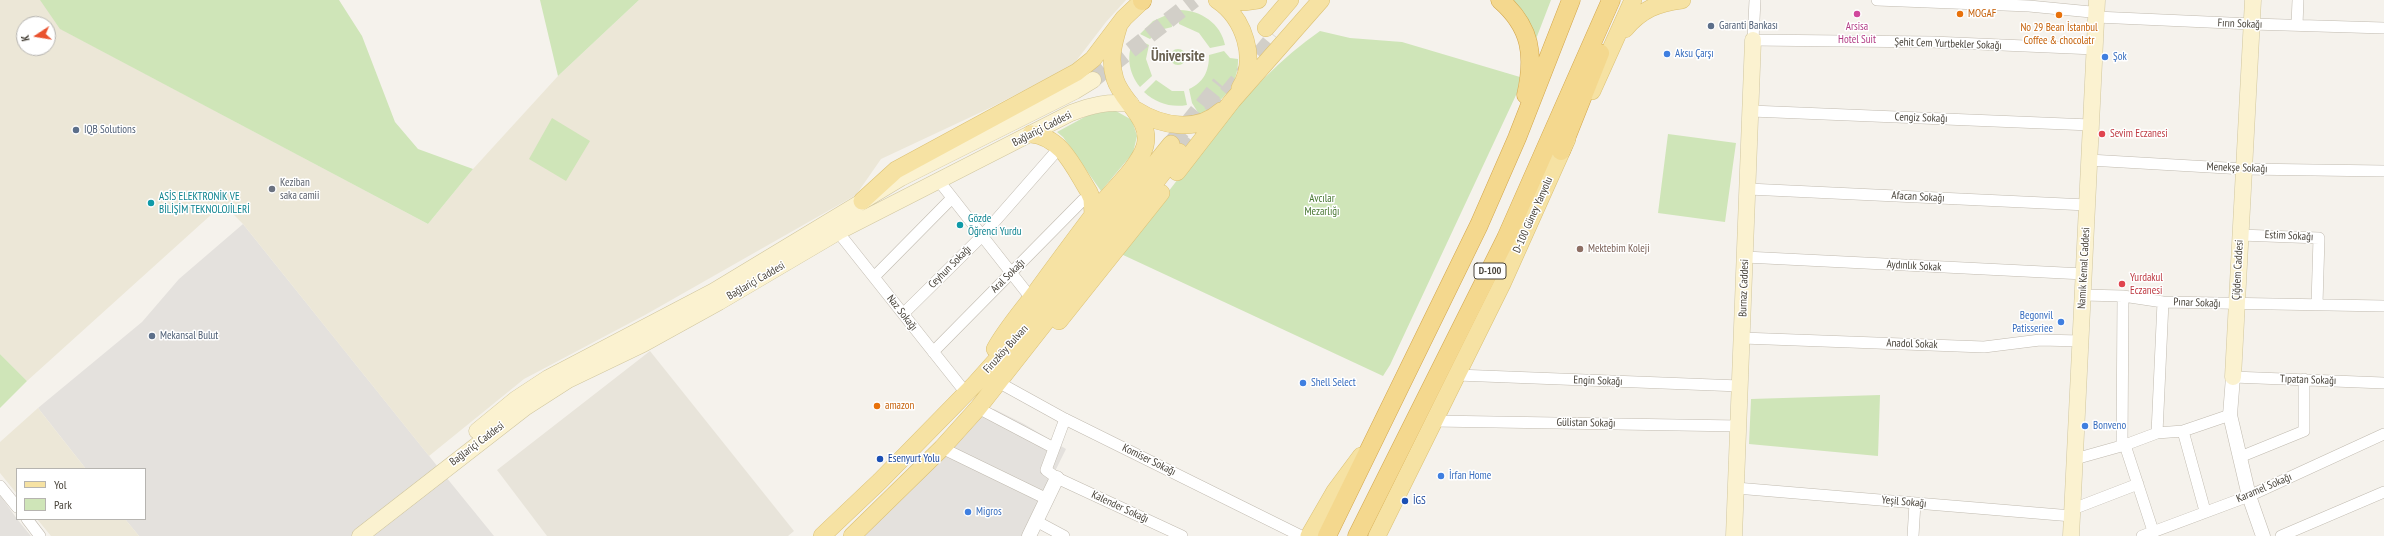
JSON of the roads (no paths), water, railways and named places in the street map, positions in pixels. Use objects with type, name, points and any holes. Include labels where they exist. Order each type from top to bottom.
[{"type":"highway","points":[[1500,0],[1517,17],[1526,32],[1530,54],[1530,70],[1517,138]]},
{"type":"highway","name":"D-100","points":[[1327,536],[1469,247],[1517,138],[1571,0]]},
{"type":"highway","name":"D-100","points":[[1358,536],[1506,238],[1611,0]]},
{"type":"highway","points":[[1561,151],[1621,0]]},
{"type":"main road","points":[[862,201],[896,170],[1077,72],[1093,59],[1128,12],[1142,0]]},
{"type":"main road","points":[[1119,26],[1112,46],[1112,63],[1115,79],[1122,94],[1134,107],[1148,118],[1165,124],[1184,125],[1202,122],[1218,113],[1232,101],[1242,84],[1247,66],[1247,46],[1239,23],[1224,5],[1217,0]]},
{"type":"main road","points":[[1228,0],[1244,2],[1258,0]]},
{"type":"main road","points":[[1290,0],[1270,32],[1306,0]]},
{"type":"main road","points":[[998,382],[1027,357],[1055,326],[1232,101],[1321,0]]},
{"type":"main road","name":"D-100 Güney Yanyolu","points":[[1377,536],[1502,284],[1561,151],[1600,77],[1633,0]]},
{"type":"main road","points":[[1616,40],[1643,10],[1664,2],[1682,0]]},
{"type":"main road","name":"Namık Kemal Caddesi","points":[[2071,536],[2097,0]]},
{"type":"main road","name":"Çiğdem Caddesi","points":[[2232,377],[2253,0]]},
{"type":"main road","name":"Burnaz Caddesi","points":[[1734,536],[1753,40]]},
{"type":"main road","name":"Bağlariçi Caddesi","points":[[610,352],[901,178],[1075,91],[1093,80]]},
{"type":"main road","name":"Bağlariçi Caddesi","points":[[360,536],[401,502],[448,457],[516,399],[548,378],[610,352],[719,302],[838,232],[1071,113],[1095,104],[1110,102],[1134,107]]},
{"type":"main road","points":[[970,389],[1000,340],[1093,215],[1142,153],[1146,138],[1142,121],[1134,107]]},
{"type":"main road","points":[[1031,134],[1048,138],[1060,147],[1089,192],[1092,199],[1093,215]]},
{"type":"main road","name":"Firuzköy Bulvarı","points":[[822,536],[880,481],[970,389],[1033,319],[1076,261],[1175,148],[978,408],[942,448],[852,536]]},
{"type":"main road","points":[[1309,536],[1336,491],[1372,444]]},
{"type":"street","points":[[1753,40],[1755,0]]},
{"type":"street","name":"Fırın Sokağı","points":[[1877,0],[2029,6],[2091,12],[2096,17],[2297,26],[2384,28]]},
{"type":"street","points":[[2297,26],[2298,0]]},
{"type":"street","name":"Şehit Cem Yurtbekler Sokağı","points":[[1753,40],[1932,42],[2095,49]]},
{"type":"street","name":"Cengiz Sokağı","points":[[1751,111],[2091,125]]},
{"type":"street","name":"Ceyhun Sokağı","points":[[903,314],[982,236],[1060,147]]},
{"type":"street","name":"Menekşe Sokağı","points":[[2089,160],[2244,169],[2384,171]]},
{"type":"street","points":[[938,181],[1031,298]]},
{"type":"street","name":"Afacan Sokağı","points":[[1748,188],[2087,205]]},
{"type":"street","points":[[874,277],[952,198]]},
{"type":"street","name":"Aral Sokağı","points":[[933,352],[1083,200]]},
{"type":"street","name":"Naz Sokağı","points":[[838,232],[933,352],[970,389]]},
{"type":"street","name":"Estim Sokağı","points":[[2240,235],[2319,238],[2317,304]]},
{"type":"street","name":"Aydınlık Sokak","points":[[1745,257],[2084,274]]},
{"type":"street","name":"Pınar Sokağı","points":[[2083,295],[2123,296],[2163,302],[2384,306]]},
{"type":"street","points":[[2123,296],[2121,412],[2124,445],[2153,531]]},
{"type":"street","points":[[2157,433],[2163,302]]},
{"type":"street","name":"Anadol Sokak","points":[[1742,338],[1984,347],[2040,340],[2081,341]]},
{"type":"street","name":"Engin Sokağı","points":[[1457,376],[1740,386]]},
{"type":"street","name":"Tıpatan Sokağı","points":[[2232,377],[2384,383]]},
{"type":"street","name":"Çiğdem Caddesi","points":[[2232,377],[2230,415],[2249,496],[2263,536]]},
{"type":"street","points":[[2240,457],[2304,431],[2304,380]]},
{"type":"street","name":"Komiser Sokağı","points":[[998,382],[1065,419],[1301,536]]},
{"type":"street","points":[[978,408],[1054,448]]},
{"type":"street","points":[[2075,459],[2124,445],[2157,433],[2183,431],[2230,415]]},
{"type":"street","points":[[1029,536],[1057,478],[1046,470],[1065,419]]},
{"type":"street","name":"Gülistan Sokağı","points":[[1434,421],[1739,426]]},
{"type":"street","points":[[2183,431],[2205,511]]},
{"type":"street","name":"Karamel Sokağı","points":[[2142,536],[2205,511],[2249,496],[2384,434]]},
{"type":"street","points":[[942,448],[1047,499]]},
{"type":"street","name":"Kalender Sokağı","points":[[1057,478],[1182,536]]},
{"type":"street","points":[[2072,512],[2138,484]]},
{"type":"street","points":[[0,486],[16,506]]},
{"type":"street","name":"Yeşil Sokağı","points":[[1736,488],[1915,503],[2072,512]]},
{"type":"street","points":[[2281,536],[2384,492]]},
{"type":"street","points":[[1913,536],[1915,503]]},
{"type":"street","points":[[28,520],[40,536]]},
{"type":"street","points":[[1036,521],[1064,536]]},
{"type":"tunnel","points":[[1093,80],[1194,0]]},
{"type":"tunnel","points":[[1179,152],[1275,36]]},
{"type":"tunnel","points":[[1171,144],[1220,84]]},
{"type":"place","name":"Arsisa Hotel Suit","points":[[1857,14]]},
{"type":"place","name":"MOGAF","points":[[1960,14]]},
{"type":"place","name":"No 29 Bean İstanbul Coffee & chocolatr","points":[[2059,15]]},
{"type":"place","name":"Garanti Bankası","points":[[1711,26]]},
{"type":"place","name":"Aksu Çarşı","points":[[1667,54]]},
{"type":"place","name":"Şok","points":[[2105,57]]},
{"type":"place","name":"IQB Solutions","points":[[76,130]]},
{"type":"place","name":"Sevim Eczanesi","points":[[2102,134]]},
{"type":"place","name":"Keziban saka camii","points":[[272,189]]},
{"type":"place","name":"ASİS ELEKTRONİK VE BİLİŞİM TEKNOLOJİLERİ","points":[[151,203]]},
{"type":"place","name":"Gözde Öğrenci Yurdu","points":[[960,225]]},
{"type":"place","name":"Mektebim Koleji","points":[[1580,249]]},
{"type":"place","name":"Yurdakul Eczanesi","points":[[2122,284]]},
{"type":"place","name":"Begonvil Patisseriee","points":[[2061,322]]},
{"type":"place","name":"Mekansal Bulut","points":[[152,336]]},
{"type":"place","name":"Shell Select","points":[[1303,383]]},
{"type":"place","name":"amazon","points":[[877,406]]},
{"type":"place","name":"Bonveno","points":[[2085,426]]},
{"type":"place","name":"Esenyurt Yolu","points":[[880,459]]},
{"type":"place","name":"İrfan Home","points":[[1441,476]]},
{"type":"place","name":"İGS","points":[[1405,501]]},
{"type":"place","name":"Migros","points":[[968,512]]},
{"type":"district","name":"Üniversite","points":[[1178,57]]},
{"type":"park label","name":"Avcılar Mezarlığı","points":[[1322,205]]}]
